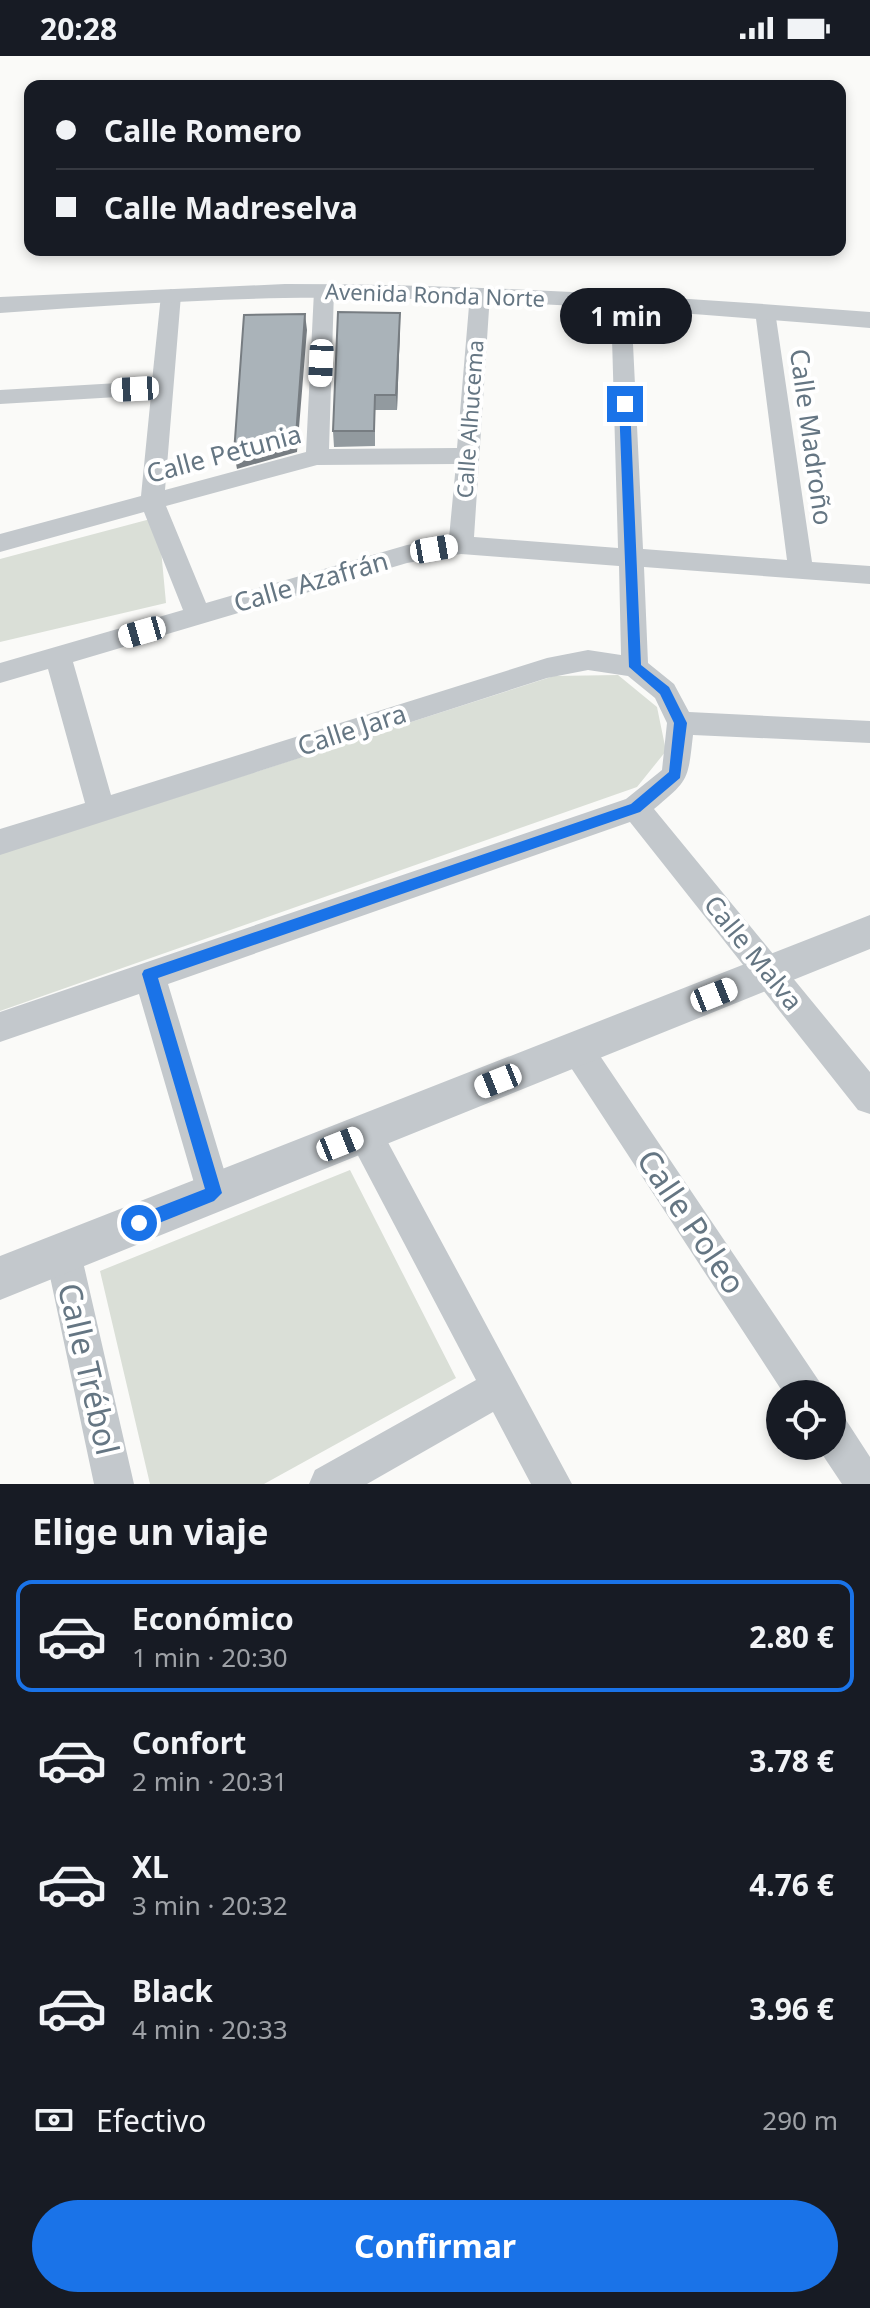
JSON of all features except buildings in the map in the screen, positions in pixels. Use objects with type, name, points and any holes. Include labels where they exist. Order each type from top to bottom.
[{"type":"street","name":"Avenida Ronda Norte","points":[[0,305],[171,295],[324,291],[480,294],[870,320]]},
{"type":"street","points":[[317,457],[324,291]]},
{"type":"street","name":"Calle Alhucema","points":[[461,545],[480,294]]},
{"type":"street","points":[[171,295],[152,502],[198,615]]},
{"type":"street","points":[[0,1027],[636,808],[675,775],[681,723],[665,691],[635,667],[621,303]]},
{"type":"street","name":"Calle Madroño","points":[[765,311],[801,570]]},
{"type":"street","points":[[0,397],[162,387]]},
{"type":"street","name":"Calle Petunia","points":[[0,543],[317,457],[468,456]]},
{"type":"street","name":"Calle Azafrán","points":[[0,673],[407,554],[461,545],[870,575]]},
{"type":"street","points":[[58,656],[101,810]]},
{"type":"street","name":"Calle Jara","points":[[0,842],[547,668],[588,660],[635,667]]},
{"type":"street","points":[[681,723],[870,732]]},
{"type":"street","name":"Calle Malva","points":[[636,808],[870,1098]]},
{"type":"street","points":[[0,1278],[870,932]]},
{"type":"street","points":[[149,974],[214,1193]]},
{"type":"street","name":"Calle Poleo","points":[[577,1049],[797,1380]]},
{"type":"street","points":[[365,1134],[552,1484]]},
{"type":"street","name":"Calle Trébol","points":[[63,1253],[114,1484]]},
{"type":"street","points":[[329,1484],[500,1387]]},
{"type":"street","points":[[846,1455],[865,1484]]},
{"type":"shaded area","points":[[158,517],[166,603],[0,642],[0,559]]},
{"type":"shaded area","points":[[618,675],[657,707],[666,751],[637,787],[0,1011],[0,854],[554,676]]},
{"type":"shaded area","points":[[350,1170],[456,1378],[264,1484],[150,1484],[100,1271]]},
{"type":"route","points":[[139,1223],[214,1193],[149,974],[636,808],[675,775],[681,723],[665,691],[635,667],[625,404]]}]
